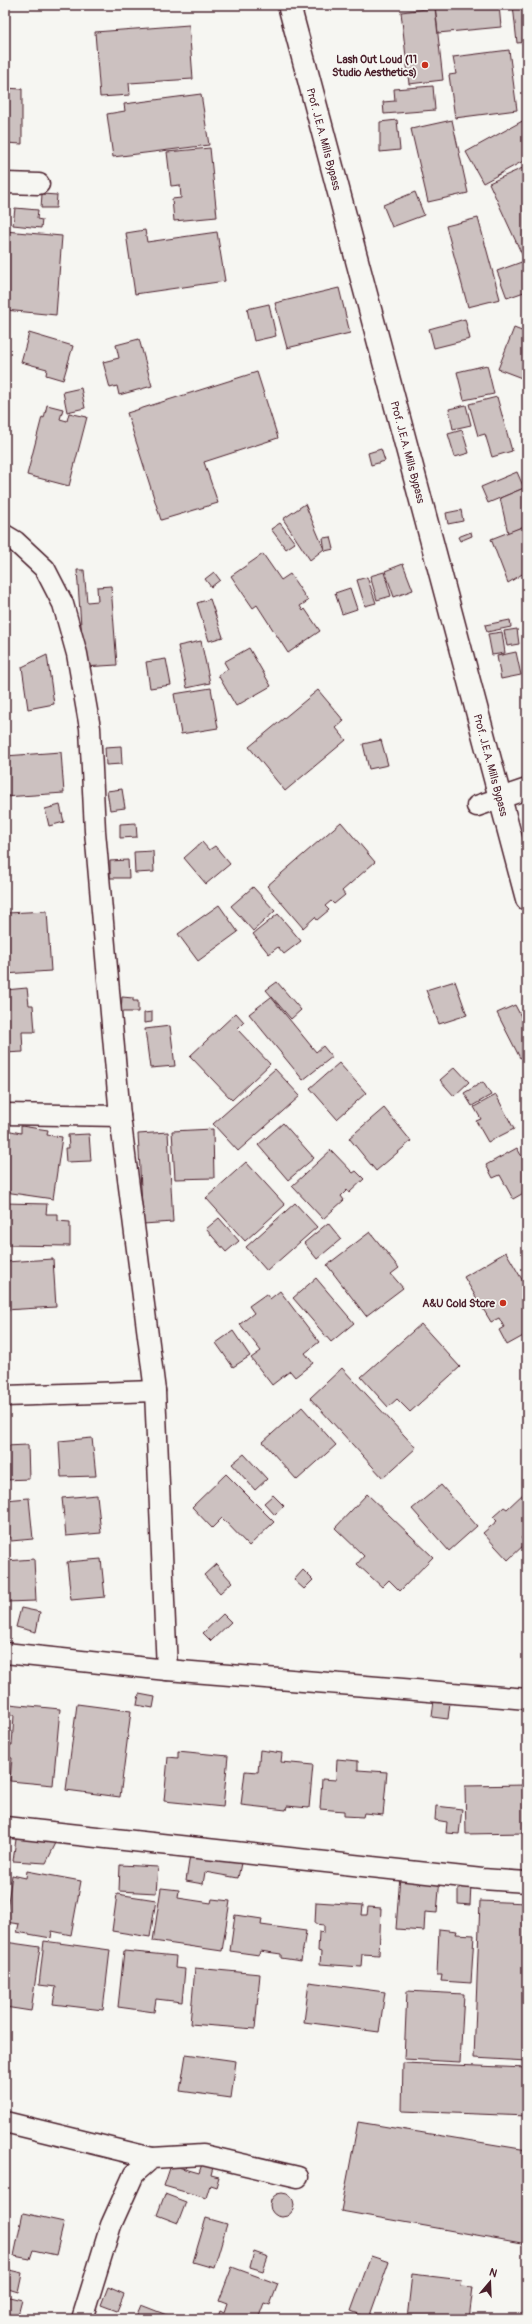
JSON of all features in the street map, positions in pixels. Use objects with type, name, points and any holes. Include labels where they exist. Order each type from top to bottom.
[{"type":"street","name":"Prof. J.E.A. Mills Bypass","points":[[289,5],[527,899]]},
{"type":"street","points":[[5,183],[39,184]]},
{"type":"street","points":[[5,535],[15,540],[45,569],[63,604],[77,654],[90,728],[95,831],[120,1116],[155,1391],[167,1670]]},
{"type":"street","points":[[477,806],[527,789]]},
{"type":"street","points":[[5,1114],[120,1116]]},
{"type":"street","points":[[5,1396],[155,1391]]},
{"type":"street","points":[[5,1653],[167,1670],[527,1699]]},
{"type":"street","points":[[5,1827],[482,1879],[527,1882]]},
{"type":"street","points":[[5,2122],[152,2158],[203,2155],[298,2177]]},
{"type":"street","points":[[82,2319],[111,2225],[134,2174],[152,2158]]},
{"type":"building","points":[[435,5],[499,5],[501,27],[438,33]]},
{"type":"building","points":[[513,5],[527,5],[527,42],[517,43]]},
{"type":"building","points":[[435,8],[443,80],[409,84],[401,12]]},
{"type":"building","points":[[189,25],[193,79],[129,83],[130,95],[100,97],[95,32]]},
{"type":"building","points":[[509,50],[517,110],[455,118],[449,75],[456,74],[453,57]]},
{"type":"building","points":[[433,86],[435,110],[384,114],[383,102],[395,101],[394,89]]},
{"type":"building","points":[[5,88],[22,89],[22,144],[5,143]]},
{"type":"building","points":[[201,94],[209,145],[113,157],[107,114],[125,111],[124,104]]},
{"type":"building","points":[[526,119],[527,159],[483,183],[466,152]]},
{"type":"building","points":[[397,120],[400,150],[380,152],[380,122]]},
{"type":"building","points":[[452,120],[468,193],[428,202],[411,129]]},
{"type":"building","points":[[210,148],[217,217],[174,221],[172,199],[181,198],[180,185],[171,186],[167,152]]},
{"type":"building","points":[[527,166],[527,258],[524,259],[489,183]]},
{"type":"building","points":[[415,192],[424,215],[392,227],[383,205]]},
{"type":"building","points":[[42,194],[57,195],[56,208],[41,208]]},
{"type":"building","points":[[15,208],[38,210],[37,219],[42,220],[41,228],[13,225]]},
{"type":"building","points":[[478,218],[500,299],[468,307],[446,226]]},
{"type":"building","points":[[145,230],[147,242],[217,232],[225,281],[135,294],[126,233]]},
{"type":"building","points":[[5,231],[62,236],[56,315],[5,310]]},
{"type":"building","points":[[527,260],[527,291],[507,298],[497,271]]},
{"type":"building","points":[[339,288],[350,333],[287,348],[275,303]]},
{"type":"building","points":[[269,304],[276,336],[254,341],[247,309]]},
{"type":"building","points":[[465,319],[470,339],[434,348],[429,329]]},
{"type":"building","points":[[514,328],[527,333],[527,380],[498,369]]},
{"type":"building","points":[[29,333],[73,346],[63,380],[46,375],[47,369],[21,362]]},
{"type":"building","points":[[139,339],[152,386],[119,395],[117,386],[110,388],[103,362],[119,358],[116,345]]},
{"type":"building","points":[[487,365],[494,394],[464,400],[457,372]]},
{"type":"building","points":[[257,372],[278,438],[204,462],[218,503],[161,520],[127,413]]},
{"type":"building","points":[[81,388],[85,408],[67,412],[63,392]]},
{"type":"building","points":[[497,397],[512,451],[492,457],[485,434],[478,436],[469,404]]},
{"type":"building","points":[[47,405],[63,409],[60,419],[67,421],[69,413],[87,417],[69,486],[27,475],[42,417],[44,418]]},
{"type":"building","points":[[466,405],[471,425],[453,429],[449,409]]},
{"type":"building","points":[[462,430],[469,453],[455,457],[448,434]]},
{"type":"building","points":[[381,449],[385,461],[371,465],[368,453]]},
{"type":"building","points":[[517,472],[524,488],[488,503],[481,487]]},
{"type":"building","points":[[524,488],[527,498],[527,525],[508,533],[500,498]]},
{"type":"building","points":[[305,504],[324,549],[310,560],[283,519]]},
{"type":"building","points":[[461,510],[463,521],[448,524],[446,513]]},
{"type":"building","points":[[280,523],[295,543],[286,549],[271,529]]},
{"type":"building","points":[[527,525],[527,571],[508,583],[491,539]]},
{"type":"building","points":[[471,532],[472,536],[460,541],[458,537]]},
{"type":"building","points":[[331,537],[334,549],[325,551],[323,538]]},
{"type":"building","points":[[263,554],[281,580],[290,574],[308,601],[300,606],[303,611],[305,609],[320,631],[288,653],[257,605],[253,608],[231,576]]},
{"type":"building","points":[[403,564],[413,590],[394,597],[385,571]]},
{"type":"building","points":[[77,570],[84,570],[87,602],[98,601],[97,587],[111,586],[117,665],[84,667]]},
{"type":"building","points":[[214,572],[220,580],[211,587],[205,579]]},
{"type":"building","points":[[384,572],[391,596],[377,600],[370,576]]},
{"type":"building","points":[[367,577],[376,603],[365,606],[357,580]]},
{"type":"building","points":[[350,588],[357,609],[342,614],[335,593]]},
{"type":"building","points":[[210,599],[223,637],[209,641],[197,603]]},
{"type":"building","points":[[510,620],[511,627],[487,632],[485,625]]},
{"type":"building","points":[[517,629],[519,644],[507,646],[504,631]]},
{"type":"building","points":[[502,632],[505,653],[492,655],[488,634]]},
{"type":"building","points":[[201,641],[210,683],[187,688],[178,646]]},
{"type":"building","points":[[249,648],[271,686],[236,706],[218,675],[228,669],[224,662]]},
{"type":"building","points":[[516,652],[521,675],[501,679],[497,656]]},
{"type":"building","points":[[47,655],[54,704],[28,709],[22,667]]},
{"type":"building","points":[[166,659],[171,685],[150,688],[146,662]]},
{"type":"building","points":[[211,688],[218,728],[181,734],[174,694]]},
{"type":"building","points":[[318,690],[344,721],[336,728],[346,740],[285,791],[249,747]]},
{"type":"building","points":[[381,740],[388,765],[369,769],[363,744]]},
{"type":"building","points":[[121,746],[122,764],[106,765],[105,747]]},
{"type":"building","points":[[61,752],[64,793],[5,797],[5,756]]},
{"type":"building","points":[[122,789],[125,808],[110,810],[107,791]]},
{"type":"building","points":[[60,805],[64,822],[49,826],[45,809]]},
{"type":"building","points":[[341,822],[375,862],[342,891],[345,895],[334,904],[331,901],[325,906],[329,910],[317,920],[315,917],[303,928],[267,886]]},
{"type":"building","points":[[136,823],[137,837],[120,838],[120,824]]},
{"type":"building","points":[[202,842],[209,850],[215,846],[230,864],[206,884],[184,858]]},
{"type":"building","points":[[153,851],[154,872],[135,873],[134,852]]},
{"type":"building","points":[[128,860],[129,878],[110,878],[110,861]]},
{"type":"building","points":[[253,887],[275,911],[253,931],[231,906]]},
{"type":"building","points":[[219,905],[238,932],[198,961],[178,934]]},
{"type":"building","points":[[47,911],[51,971],[5,974],[5,933],[8,933],[7,913]]},
{"type":"building","points":[[278,914],[301,941],[284,954],[278,947],[269,954],[253,934]]},
{"type":"building","points":[[455,981],[467,1015],[439,1024],[426,990]]},
{"type":"building","points":[[277,982],[301,1010],[291,1019],[266,990]]},
{"type":"building","points":[[27,988],[29,1005],[33,1005],[35,1032],[22,1032],[23,1052],[5,1053],[5,990]]},
{"type":"building","points":[[122,997],[133,998],[133,1001],[138,1001],[138,1012],[121,1012]]},
{"type":"building","points":[[271,997],[316,1052],[323,1046],[332,1057],[303,1080],[249,1014]]},
{"type":"building","points":[[515,1005],[527,1028],[527,1055],[520,1058],[497,1013]]},
{"type":"building","points":[[152,1012],[152,1022],[144,1023],[144,1013]]},
{"type":"building","points":[[236,1013],[244,1022],[237,1029],[270,1064],[232,1100],[190,1056]]},
{"type":"building","points":[[170,1026],[175,1066],[150,1068],[145,1029]]},
{"type":"building","points":[[339,1063],[366,1093],[337,1119],[310,1088]]},
{"type":"building","points":[[455,1067],[469,1082],[454,1096],[440,1080]]},
{"type":"building","points":[[275,1069],[300,1096],[238,1151],[213,1124]]},
{"type":"building","points":[[483,1082],[491,1095],[472,1106],[464,1093]]},
{"type":"building","points":[[496,1095],[514,1129],[488,1142],[476,1121],[481,1119],[474,1107]]},
{"type":"building","points":[[384,1108],[411,1141],[376,1171],[349,1138]]},
{"type":"building","points":[[283,1123],[314,1158],[288,1180],[258,1145]]},
{"type":"building","points":[[21,1126],[48,1130],[47,1135],[62,1137],[53,1199],[5,1192],[6,1130],[21,1133]]},
{"type":"building","points":[[213,1129],[214,1178],[175,1179],[172,1131]]},
{"type":"building","points":[[168,1132],[173,1222],[143,1224],[138,1134]]},
{"type":"building","points":[[89,1134],[91,1161],[66,1162],[65,1148],[69,1148],[68,1135]]},
{"type":"building","points":[[517,1148],[527,1166],[527,1191],[513,1199],[500,1175],[493,1178],[486,1165]]},
{"type":"building","points":[[331,1150],[353,1173],[356,1171],[364,1179],[349,1193],[347,1190],[341,1196],[344,1200],[323,1219],[292,1186]]},
{"type":"building","points":[[246,1162],[285,1205],[245,1241],[206,1198]]},
{"type":"building","points":[[5,1203],[47,1204],[46,1214],[58,1214],[58,1221],[70,1222],[70,1246],[5,1245]]},
{"type":"building","points":[[295,1203],[317,1227],[267,1271],[246,1247]]},
{"type":"building","points":[[219,1218],[239,1241],[226,1252],[206,1229]]},
{"type":"building","points":[[328,1223],[341,1239],[317,1259],[304,1243]]},
{"type":"building","points":[[370,1232],[399,1268],[391,1274],[403,1288],[366,1316],[327,1265]]},
{"type":"building","name":"A&U Cold Store","points":[[506,1252],[527,1288],[527,1334],[507,1345],[499,1330],[504,1327],[499,1318],[491,1322],[464,1277]]},
{"type":"building","points":[[53,1259],[56,1307],[5,1310],[5,1262]]},
{"type":"building","points":[[316,1278],[354,1323],[331,1342],[293,1298]]},
{"type":"building","points":[[280,1291],[319,1342],[305,1353],[313,1363],[295,1377],[290,1371],[272,1385],[251,1358],[261,1351],[240,1324],[254,1313],[249,1306],[266,1294],[270,1299]]},
{"type":"building","points":[[421,1324],[460,1367],[410,1412],[397,1399],[388,1407],[361,1377]]},
{"type":"building","points":[[233,1331],[250,1356],[233,1367],[216,1343]]},
{"type":"building","points":[[342,1368],[416,1448],[383,1478],[310,1398]]},
{"type":"building","points":[[302,1407],[336,1445],[297,1480],[263,1442]]},
{"type":"building","points":[[92,1438],[96,1476],[61,1477],[59,1441]]},
{"type":"building","points":[[28,1445],[29,1479],[5,1480],[5,1446]]},
{"type":"building","points":[[244,1454],[267,1479],[255,1490],[232,1464]]},
{"type":"building","points":[[226,1474],[274,1522],[249,1546],[222,1518],[212,1528],[192,1507]]},
{"type":"building","points":[[441,1485],[477,1526],[449,1551],[412,1509]]},
{"type":"building","points":[[524,1493],[527,1497],[527,1533],[521,1538],[526,1543],[508,1560],[483,1533],[497,1521],[493,1517],[504,1507],[507,1509]]},
{"type":"building","points":[[367,1494],[433,1557],[400,1591],[389,1580],[382,1587],[357,1564],[364,1556],[335,1528]]},
{"type":"building","points":[[97,1495],[101,1533],[66,1536],[62,1498]]},
{"type":"building","points":[[273,1495],[284,1506],[275,1515],[264,1503]]},
{"type":"building","points":[[29,1498],[33,1539],[11,1541],[11,1537],[5,1537],[5,1500]]},
{"type":"building","points":[[34,1559],[36,1601],[5,1602],[5,1561]]},
{"type":"building","points":[[101,1559],[105,1597],[71,1600],[67,1562]]},
{"type":"building","points":[[216,1564],[232,1582],[220,1593],[204,1575]]},
{"type":"building","points":[[303,1570],[313,1580],[304,1589],[294,1580]]},
{"type":"building","points":[[21,1608],[40,1612],[36,1632],[16,1627]]},
{"type":"building","points":[[223,1614],[231,1622],[211,1641],[203,1633]]},
{"type":"building","points":[[139,1694],[155,1697],[153,1708],[137,1705]]},
{"type":"building","points":[[434,1700],[450,1702],[448,1719],[432,1717]]},
{"type":"building","points":[[9,1704],[60,1709],[53,1785],[10,1781],[12,1758],[5,1757],[5,1744],[12,1745],[14,1715],[9,1715]]},
{"type":"building","points":[[77,1704],[131,1711],[120,1797],[66,1790]]},
{"type":"building","points":[[260,1750],[282,1753],[281,1762],[313,1765],[309,1808],[287,1806],[286,1810],[241,1805],[245,1771],[258,1772]]},
{"type":"building","points":[[178,1751],[228,1756],[223,1807],[164,1801],[168,1757],[178,1758]]},
{"type":"building","points":[[337,1759],[358,1761],[358,1770],[387,1772],[383,1815],[364,1813],[363,1817],[344,1816],[344,1811],[320,1809],[322,1779],[336,1780]]},
{"type":"building","points":[[527,1785],[527,1833],[466,1834],[465,1786]]},
{"type":"building","points":[[436,1806],[462,1809],[459,1834],[446,1833],[447,1822],[435,1820]]},
{"type":"building","points":[[17,1832],[59,1837],[46,1863],[13,1861]]},
{"type":"building","points":[[191,1848],[242,1858],[238,1878],[205,1872],[203,1884],[186,1881]]},
{"type":"building","points":[[120,1865],[158,1867],[156,1893],[119,1891]]},
{"type":"building","points":[[27,1871],[81,1881],[71,1935],[52,1931],[51,1938],[17,1932],[19,1924],[5,1922],[12,1875],[26,1878]]},
{"type":"building","points":[[400,1875],[440,1878],[437,1913],[425,1912],[424,1931],[396,1929]]},
{"type":"building","points":[[458,1884],[471,1884],[470,1905],[458,1904]]},
{"type":"building","points":[[161,1888],[179,1890],[178,1898],[211,1903],[212,1899],[230,1901],[222,1951],[153,1941]]},
{"type":"building","points":[[117,1894],[156,1900],[150,1937],[112,1931]]},
{"type":"building","points":[[480,1901],[527,1903],[527,2061],[474,2058]]},
{"type":"building","points":[[316,1902],[363,1905],[362,1915],[367,1915],[368,1907],[381,1908],[379,1955],[362,1954],[361,1967],[320,1964],[321,1952],[318,1951],[319,1932],[324,1933],[324,1925],[315,1924]]},
{"type":"building","points":[[235,1915],[262,1919],[261,1925],[306,1931],[301,1961],[281,1958],[281,1954],[260,1951],[259,1955],[230,1951]]},
{"type":"building","points":[[439,1929],[457,1931],[456,1934],[474,1935],[471,1983],[441,1981],[442,1975],[437,1975]]},
{"type":"building","points":[[44,1941],[110,1950],[103,2010],[53,2004],[56,1987],[39,1985]]},
{"type":"building","points":[[5,1942],[40,1947],[31,2011],[5,2007]]},
{"type":"building","points":[[124,1951],[176,1956],[175,1968],[185,1969],[182,2002],[156,1999],[154,2012],[118,2007]]},
{"type":"building","points":[[195,1968],[260,1974],[255,2029],[190,2024]]},
{"type":"building","points":[[309,1982],[385,1992],[379,2032],[304,2022]]},
{"type":"building","points":[[407,1991],[464,1994],[460,2062],[404,2059]]},
{"type":"building","points":[[186,2054],[236,2061],[231,2098],[180,2091]]},
{"type":"building","points":[[403,2063],[527,2068],[527,2116],[402,2111]]},
{"type":"building","points":[[358,2122],[527,2150],[527,2244],[341,2211]]},
{"type":"building","points":[[202,2164],[213,2167],[211,2175],[219,2177],[216,2187],[210,2185],[206,2198],[164,2186],[171,2165],[199,2173]]},
{"type":"building","points":[[282,2193],[291,2196],[294,2205],[291,2214],[282,2217],[273,2214],[270,2205],[273,2196]]},
{"type":"building","points":[[165,2194],[186,2202],[178,2223],[157,2215]]},
{"type":"building","points":[[23,2213],[64,2222],[56,2255],[33,2250],[30,2259],[14,2256]]},
{"type":"building","points":[[206,2218],[227,2224],[214,2268],[193,2262]]},
{"type":"building","points":[[254,2252],[268,2257],[263,2271],[250,2267]]},
{"type":"building","points":[[371,2256],[389,2262],[369,2318],[351,2311]]},
{"type":"building","points":[[232,2267],[278,2284],[270,2305],[264,2303],[258,2319],[217,2319],[220,2311],[224,2313],[227,2304],[219,2301]]},
{"type":"building","points":[[5,2269],[22,2273],[18,2292],[5,2288]]},
{"type":"building","points":[[412,2274],[462,2280],[461,2286],[473,2287],[469,2319],[407,2319]]},
{"type":"building","points":[[108,2287],[124,2294],[117,2311],[101,2305]]},
{"type":"building","points":[[5,2296],[22,2300],[17,2319],[5,2319]]},
{"type":"building","points":[[141,2305],[177,2319],[135,2319]]},
{"type":"place","name":"Lash Out Loud (11 Studio Aesthetics)","points":[[425,65]]},
{"type":"place","name":"A&U Cold Store","points":[[503,1303]]}]
